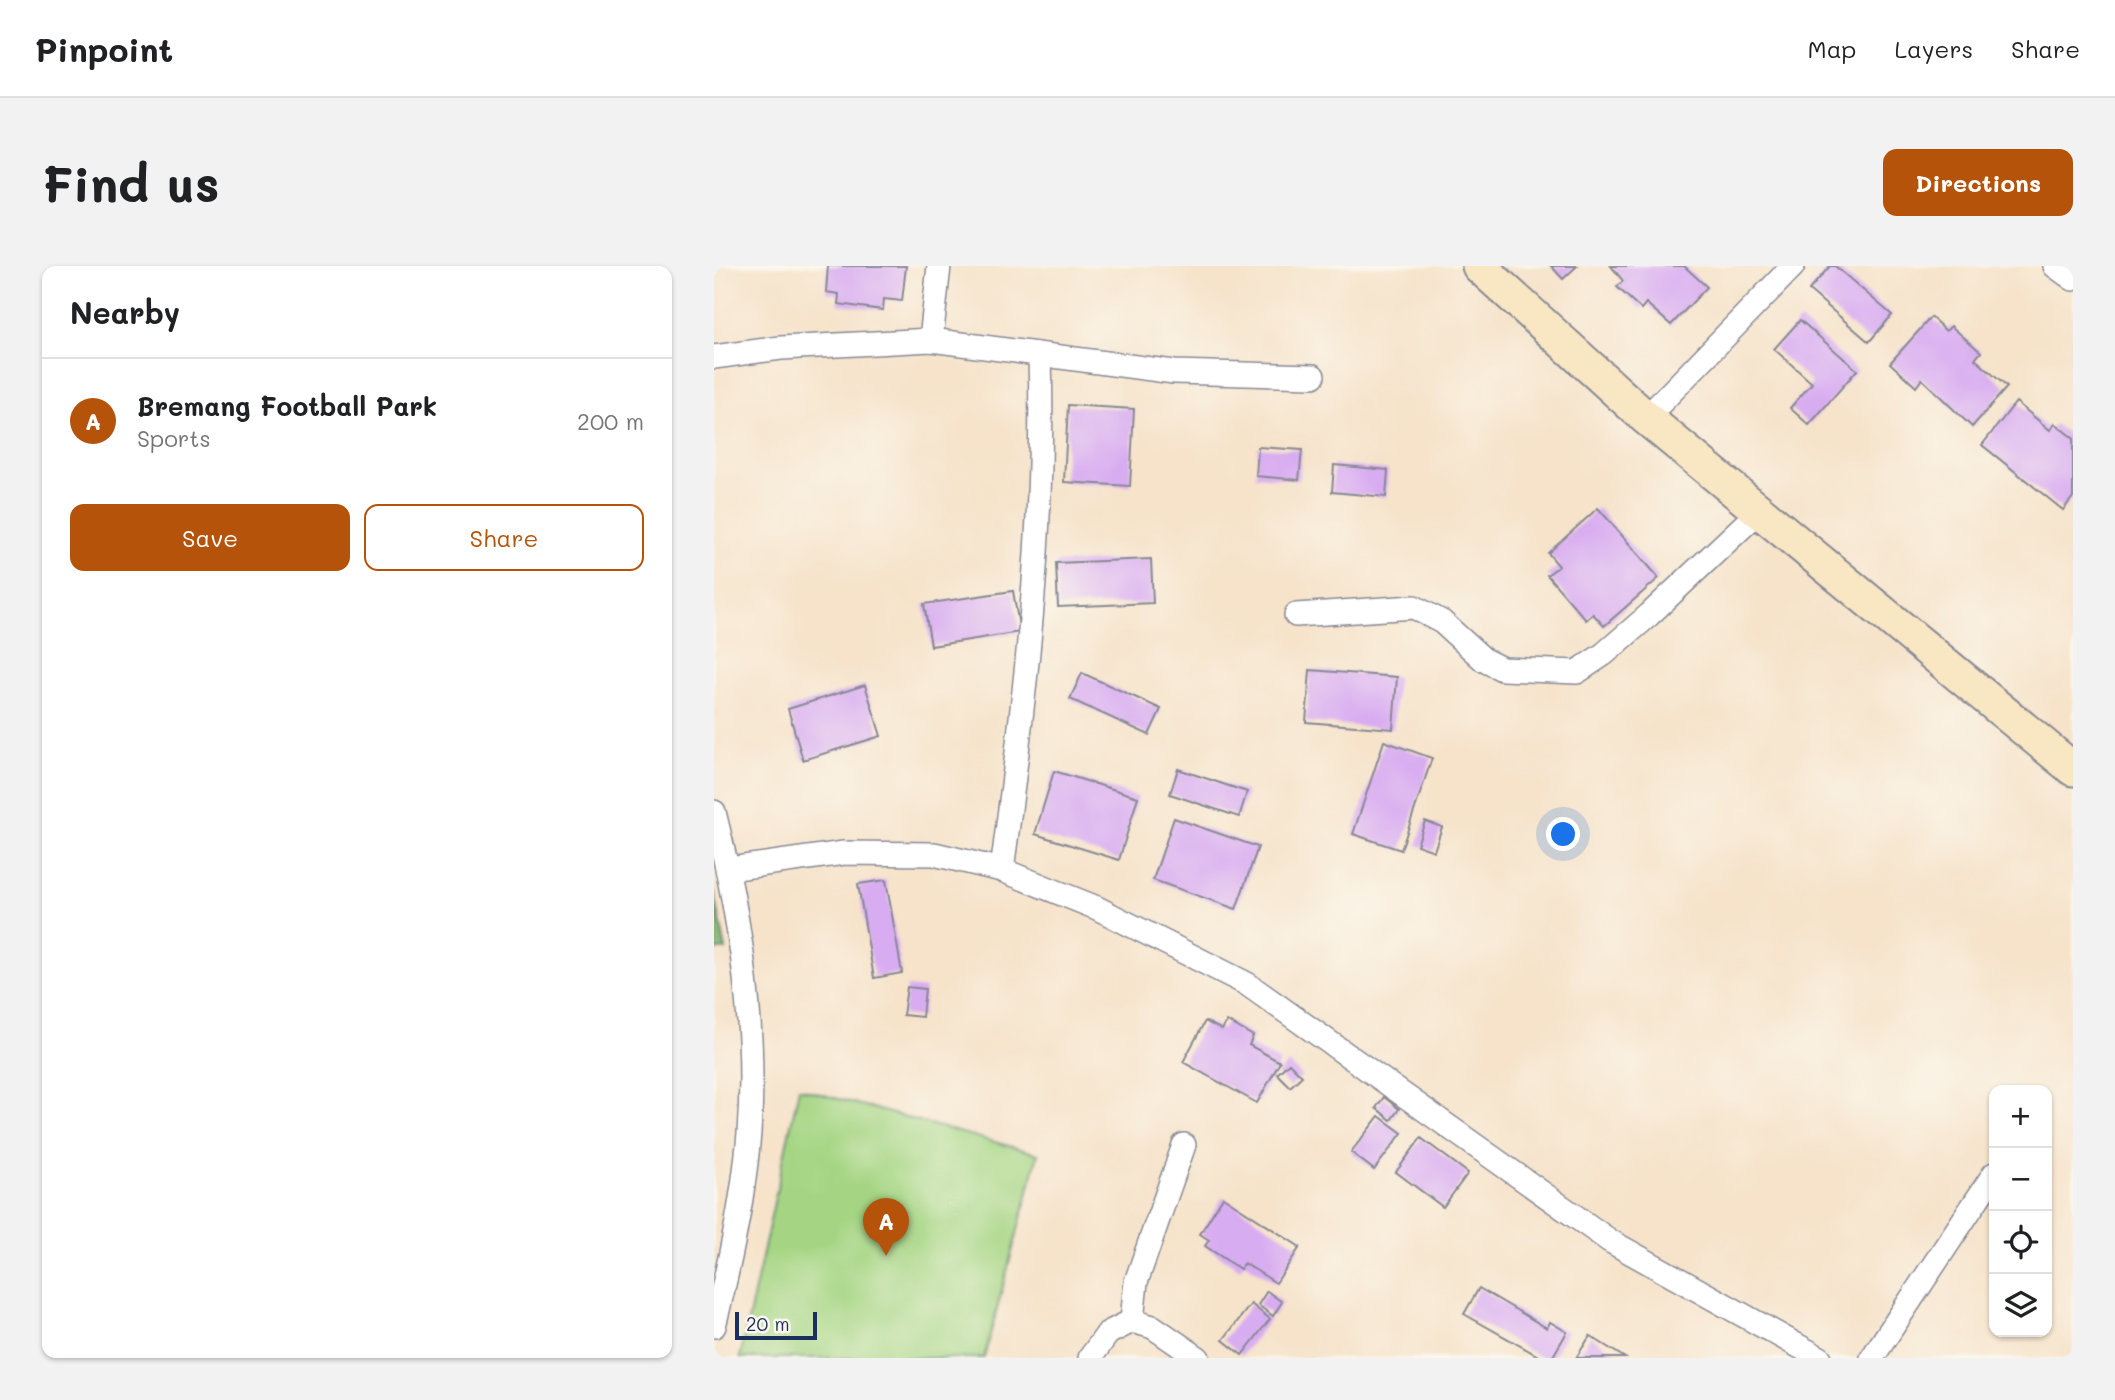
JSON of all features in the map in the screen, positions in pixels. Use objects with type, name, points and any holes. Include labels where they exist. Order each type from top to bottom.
[{"type":"street","points":[[931,340],[939,266]]},
{"type":"street","points":[[1479,266],[1646,418],[2073,769]]},
{"type":"street","points":[[1646,418],[1793,266]]},
{"type":"street","points":[[2056,266],[2073,279]]},
{"type":"street","points":[[714,357],[781,348],[931,340],[1174,372],[1313,376]]},
{"type":"street","points":[[1002,870],[1033,619],[1040,523],[1040,356]]},
{"type":"street","points":[[1296,615],[1414,607],[1442,622],[1484,660],[1502,669],[1577,672],[1604,654],[1649,615],[1758,512]]},
{"type":"street","points":[[714,812],[729,869],[748,1004],[749,1132],[729,1267],[714,1326]]},
{"type":"street","points":[[729,869],[844,853],[934,854],[1002,870],[1097,908],[1247,984],[1610,1241],[1820,1358]]},
{"type":"street","points":[[1132,1321],[1136,1282],[1184,1145]]},
{"type":"street","points":[[1872,1358],[1989,1182]]},
{"type":"street","points":[[1090,1358],[1108,1333],[1132,1321],[1153,1327],[1198,1358]]},
{"type":"green space","points":[[714,890],[726,950],[714,950]]},
{"type":"green space","points":[[799,1088],[1038,1154],[984,1358],[740,1358]]},
{"type":"building","points":[[828,266],[906,266],[902,301],[884,299],[883,310],[838,304],[839,294],[826,292]]},
{"type":"building","points":[[1551,266],[1577,266],[1563,279]]},
{"type":"building","points":[[1611,266],[1684,266],[1707,287],[1671,325],[1646,303],[1641,309],[1617,287],[1623,281]]},
{"type":"building","points":[[1830,266],[1835,266],[1892,315],[1869,342],[1809,290]]},
{"type":"building","points":[[1931,317],[1946,331],[1951,326],[1981,352],[1975,359],[2007,387],[1972,427],[1922,379],[1916,387],[1890,363]]},
{"type":"building","points":[[1800,320],[1857,370],[1809,425],[1790,408],[1812,383],[1774,349]]},
{"type":"building","points":[[2016,402],[2050,430],[2055,424],[2073,438],[2073,497],[2063,510],[1982,445]]},
{"type":"building","points":[[1068,405],[1134,409],[1130,486],[1064,482]]},
{"type":"building","points":[[1258,447],[1302,450],[1299,480],[1256,476]]},
{"type":"building","points":[[1334,465],[1388,470],[1386,497],[1332,492]]},
{"type":"building","points":[[1598,508],[1659,578],[1604,626],[1593,614],[1586,620],[1547,575],[1559,566],[1548,553]]},
{"type":"building","points":[[1151,559],[1153,603],[1058,607],[1056,563]]},
{"type":"building","points":[[1013,591],[1020,632],[931,646],[924,604]]},
{"type":"building","points":[[1310,670],[1397,677],[1393,729],[1306,722]]},
{"type":"building","points":[[1082,673],[1161,709],[1149,735],[1070,699]]},
{"type":"building","points":[[865,685],[881,736],[803,760],[788,709]]},
{"type":"building","points":[[1384,741],[1432,758],[1401,850],[1353,834]]},
{"type":"building","points":[[1178,769],[1247,792],[1239,817],[1170,794]]},
{"type":"building","points":[[1054,771],[1138,797],[1119,860],[1035,834]]},
{"type":"building","points":[[1174,818],[1258,847],[1236,909],[1153,880]]},
{"type":"building","points":[[1425,821],[1442,827],[1434,851],[1417,845]]},
{"type":"building","points":[[886,880],[902,973],[874,978],[858,884]]},
{"type":"building","points":[[907,987],[925,989],[922,1017],[903,1015]]},
{"type":"building","points":[[1205,1021],[1222,1030],[1227,1021],[1253,1036],[1249,1045],[1280,1062],[1257,1103],[1183,1062]]},
{"type":"building","points":[[1289,1063],[1302,1076],[1290,1087],[1277,1074]]},
{"type":"building","points":[[1384,1097],[1399,1109],[1391,1120],[1376,1108]]},
{"type":"building","points":[[1379,1116],[1402,1133],[1374,1170],[1351,1152]]},
{"type":"building","points":[[1421,1138],[1468,1173],[1443,1207],[1396,1172]]},
{"type":"building","points":[[1223,1197],[1300,1247],[1276,1283],[1244,1263],[1240,1269],[1205,1246],[1209,1240],[1200,1234]]},
{"type":"building","points":[[1479,1288],[1547,1328],[1550,1322],[1567,1332],[1552,1358],[1542,1358],[1464,1314]]},
{"type":"building","points":[[1267,1291],[1282,1302],[1273,1316],[1258,1305]]},
{"type":"building","points":[[1251,1304],[1270,1319],[1242,1355],[1223,1340]]},
{"type":"building","points":[[1590,1336],[1625,1358],[1576,1358]]},
{"type":"place","name":"Bremang Football Park","points":[[886,1256]]}]
